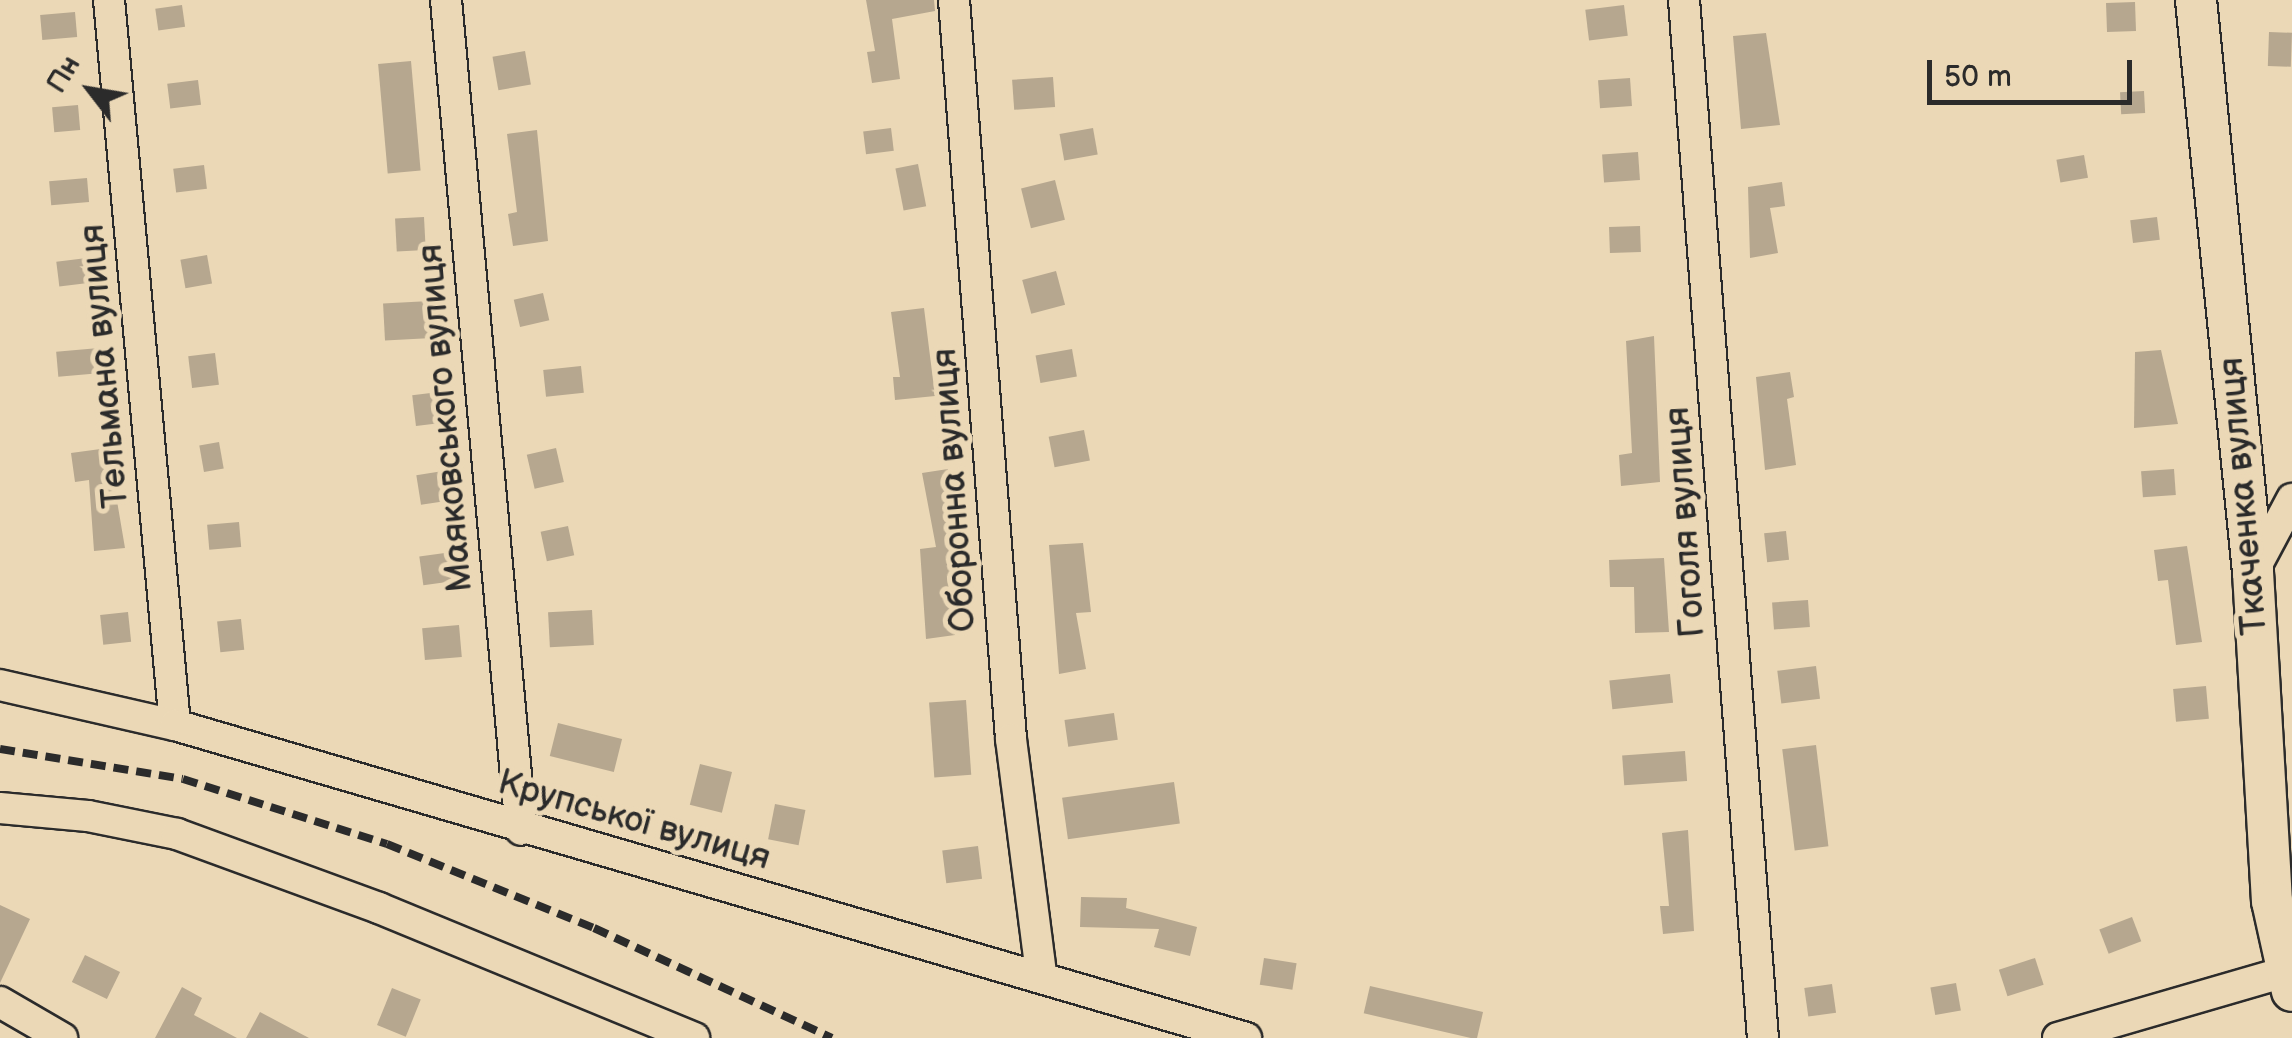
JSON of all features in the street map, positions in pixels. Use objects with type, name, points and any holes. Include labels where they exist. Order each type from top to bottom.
[{"type":"main road","name":"Ткаченка вулиця","points":[[2196,0],[2252,572],[2272,901],[2290,973]]},
{"type":"street","name":"Тельмана вулиця","points":[[109,0],[175,724]]},
{"type":"street","name":"Маяковського вулиця","points":[[446,0],[521,830]]},
{"type":"street","name":"Оборонна вулиця","points":[[954,0],[1012,739],[1041,974]]},
{"type":"street","name":"Гоголя вулиця","points":[[1684,0],[1762,1038]]},
{"type":"street","points":[[2252,572],[2292,499]]},
{"type":"street","name":"Крупської вулиця","points":[[0,685],[175,724],[521,830],[1041,974],[1246,1038]]},
{"type":"street","points":[[0,808],[88,816],[176,834],[379,908],[694,1038]]},
{"type":"street","points":[[2058,1038],[2290,973]]},
{"type":"street","points":[[0,1002],[62,1038]]},
{"type":"building","points":[[866,0],[934,0],[935,11],[892,19],[900,79],[872,83],[867,52],[875,51]]},
{"type":"building","points":[[2135,2],[2136,31],[2107,32],[2106,3]]},
{"type":"building","points":[[182,5],[185,27],[158,31],[155,9]]},
{"type":"building","points":[[1624,5],[1628,36],[1589,41],[1585,10]]},
{"type":"building","points":[[75,12],[77,37],[42,40],[40,15]]},
{"type":"building","points":[[2269,32],[2292,33],[2291,67],[2268,66]]},
{"type":"building","points":[[1766,33],[1780,125],[1741,129],[1733,36]]},
{"type":"building","points":[[525,51],[531,84],[498,90],[493,57]]},
{"type":"building","points":[[411,61],[421,171],[388,173],[378,64]]},
{"type":"building","points":[[1053,77],[1055,107],[1014,110],[1012,80]]},
{"type":"building","points":[[1630,78],[1632,106],[1600,108],[1598,80]]},
{"type":"building","points":[[198,80],[201,105],[170,109],[167,84]]},
{"type":"building","points":[[2144,91],[2145,113],[2121,114],[2120,92]]},
{"type":"building","points":[[78,105],[80,130],[54,132],[52,107]]},
{"type":"building","points":[[891,128],[894,151],[866,154],[863,131]]},
{"type":"building","points":[[1093,128],[1098,155],[1064,160],[1060,134]]},
{"type":"building","points":[[537,130],[548,241],[513,246],[508,214],[517,212],[507,134]]},
{"type":"building","points":[[1638,152],[1640,180],[1604,182],[1602,155]]},
{"type":"building","points":[[2084,155],[2088,178],[2060,183],[2056,160]]},
{"type":"building","points":[[918,164],[926,206],[904,211],[895,168]]},
{"type":"building","points":[[204,165],[207,189],[176,193],[173,169]]},
{"type":"building","points":[[87,178],[89,202],[51,205],[49,181]]},
{"type":"building","points":[[1055,180],[1065,220],[1031,228],[1021,188]]},
{"type":"building","points":[[1782,182],[1785,206],[1770,208],[1778,253],[1750,258],[1748,187]]},
{"type":"building","points":[[424,217],[426,250],[397,251],[395,219]]},
{"type":"building","points":[[2157,217],[2160,240],[2133,243],[2130,220]]},
{"type":"building","points":[[1640,226],[1641,252],[1610,253],[1609,227]]},
{"type":"building","points":[[207,255],[212,284],[185,288],[180,260]]},
{"type":"building","points":[[95,257],[98,282],[59,287],[56,262]]},
{"type":"building","points":[[1056,271],[1065,305],[1031,314],[1022,280]]},
{"type":"building","points":[[543,293],[549,320],[520,327],[514,300]]},
{"type":"building","points":[[430,301],[432,338],[385,340],[383,303]]},
{"type":"building","points":[[924,308],[935,396],[895,400],[893,377],[900,377],[891,312]]},
{"type":"building","points":[[1654,336],[1660,482],[1621,486],[1619,455],[1632,453],[1626,341]]},
{"type":"building","points":[[99,348],[101,373],[58,377],[56,352]]},
{"type":"building","points":[[1072,349],[1077,377],[1040,383],[1036,355]]},
{"type":"building","points":[[2161,350],[2178,424],[2134,428],[2135,352]]},
{"type":"building","points":[[215,353],[219,385],[192,388],[188,356]]},
{"type":"building","points":[[581,366],[584,393],[546,397],[543,370]]},
{"type":"building","points":[[1790,372],[1794,397],[1787,399],[1796,465],[1765,470],[1756,377]]},
{"type":"building","points":[[439,392],[443,423],[416,426],[412,395]]},
{"type":"building","points":[[1084,430],[1090,460],[1055,467],[1049,437]]},
{"type":"building","points":[[219,442],[224,469],[204,472],[199,445]]},
{"type":"building","points":[[108,448],[125,548],[94,551],[89,480],[75,482],[71,453]]},
{"type":"building","points":[[556,448],[564,482],[535,489],[527,455]]},
{"type":"building","points":[[948,469],[955,575],[947,576],[955,635],[926,639],[920,549],[936,547],[922,473]]},
{"type":"building","points":[[2174,469],[2176,495],[2143,497],[2141,471]]},
{"type":"building","points":[[443,471],[448,501],[421,505],[416,475]]},
{"type":"building","points":[[239,522],[241,547],[209,550],[207,525]]},
{"type":"building","points":[[568,526],[574,555],[547,561],[541,532]]},
{"type":"building","points":[[1786,531],[1789,560],[1767,562],[1764,533]]},
{"type":"building","points":[[1083,543],[1091,612],[1076,613],[1086,669],[1059,674],[1049,545]]},
{"type":"building","points":[[2187,546],[2202,642],[2176,645],[2168,580],[2158,581],[2154,550]]},
{"type":"building","points":[[452,552],[456,581],[423,585],[419,557]]},
{"type":"building","points":[[1664,558],[1669,632],[1635,633],[1634,587],[1610,587],[1609,560]]},
{"type":"building","points":[[1808,600],[1810,627],[1774,629],[1772,603]]},
{"type":"building","points":[[592,610],[594,645],[550,647],[548,612]]},
{"type":"building","points":[[128,612],[131,642],[103,645],[100,615]]},
{"type":"building","points":[[241,619],[244,650],[220,652],[217,622]]},
{"type":"building","points":[[459,625],[462,657],[425,660],[422,628]]},
{"type":"building","points":[[1816,666],[1820,699],[1781,704],[1777,671]]},
{"type":"building","points":[[1670,674],[1673,703],[1612,709],[1609,680]]},
{"type":"building","points":[[2206,686],[2209,719],[2176,722],[2173,689]]},
{"type":"building","points":[[966,700],[971,775],[934,777],[929,703]]},
{"type":"building","points":[[1114,713],[1118,740],[1068,747],[1064,720]]},
{"type":"building","points":[[558,723],[622,739],[614,772],[550,756]]},
{"type":"building","points":[[1816,745],[1828,846],[1795,850],[1782,749]]},
{"type":"building","points":[[1685,751],[1687,781],[1624,785],[1622,755]]},
{"type":"building","points":[[700,764],[732,772],[722,813],[690,805]]},
{"type":"building","points":[[1174,782],[1180,824],[1068,839],[1062,798]]},
{"type":"building","points":[[775,804],[805,810],[799,845],[768,839]]},
{"type":"building","points":[[1688,830],[1694,931],[1663,934],[1660,906],[1669,906],[1662,833]]},
{"type":"building","points":[[978,846],[982,879],[946,883],[942,850]]},
{"type":"building","points":[[1081,897],[1127,898],[1126,908],[1197,927],[1190,956],[1154,947],[1159,929],[1080,927]]},
{"type":"building","points":[[0,905],[30,919],[0,983]]},
{"type":"building","points":[[2132,917],[2141,941],[2109,954],[2099,930]]},
{"type":"building","points":[[85,955],[120,972],[107,999],[72,982]]},
{"type":"building","points":[[1264,958],[1297,963],[1292,990],[1260,985]]},
{"type":"building","points":[[2035,958],[2044,985],[2008,996],[1999,970]]},
{"type":"building","points":[[1956,983],[1961,1011],[1935,1015],[1930,988]]},
{"type":"building","points":[[1832,984],[1836,1013],[1808,1017],[1804,988]]},
{"type":"building","points":[[1370,986],[1483,1012],[1477,1038],[1364,1013]]},
{"type":"building","points":[[182,987],[202,998],[194,1015],[237,1038],[155,1038]]},
{"type":"building","points":[[392,988],[421,1000],[406,1037],[377,1025]]},
{"type":"building","points":[[260,1012],[309,1038],[246,1038]]},
{"type":"railway","points":[[0,749],[183,779],[387,844],[594,928],[832,1038]]}]
